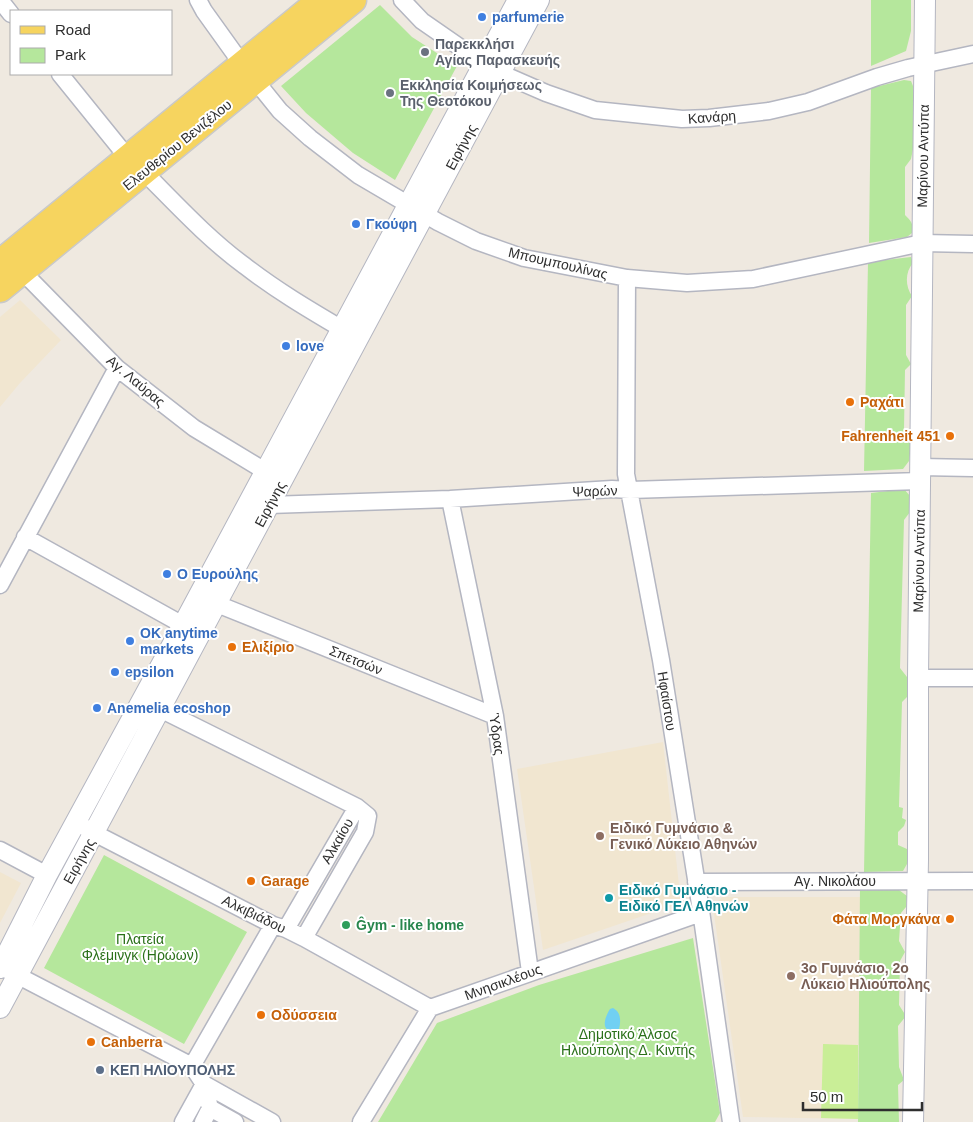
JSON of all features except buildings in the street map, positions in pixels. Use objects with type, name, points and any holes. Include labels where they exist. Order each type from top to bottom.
[{"type":"main road","name":"Ελευθερίου Βενιζέλου","points":[[0,289],[10,264],[136,165],[248,72],[321,0]]},
{"type":"main road","name":"Ελευθερίου Βενιζέλου","points":[[248,72],[353,0]]},
{"type":"street","points":[[0,0],[10,13]]},
{"type":"street","name":"Μπουμπουλίνας","points":[[198,0],[248,72],[280,111],[310,138],[358,174],[408,205],[476,241],[524,258],[627,278],[687,282],[753,279],[922,243],[973,244]]},
{"type":"street","name":"Κανάρη","points":[[402,0],[422,21],[492,69],[546,93],[595,110],[682,119],[723,117],[769,111],[808,102],[877,77],[973,54]]},
{"type":"street","name":"Ειρήνης","points":[[6,970],[94,833],[357,339],[426,215],[492,69],[518,0]]},
{"type":"street","name":"Ειρήνης","points":[[0,1008],[6,970],[47,875],[408,205],[492,69],[539,0]]},
{"type":"street","name":"Μαρίνου Αντύπα","points":[[913,1122],[925,0]]},
{"type":"street","points":[[61,75],[136,165],[199,228],[244,266],[293,300],[342,329]]},
{"type":"street","name":"Αγ. Λαύρας","points":[[10,264],[117,368],[194,428],[265,471]]},
{"type":"street","name":"Ηφαίστου","points":[[627,278],[626,474],[661,660],[701,913],[731,1122]]},
{"type":"street","points":[[0,585],[117,368]]},
{"type":"street","name":"Ψαρών","points":[[270,505],[450,499],[612,489],[630,490],[920,474],[973,468]]},
{"type":"street","name":"Ύδρας","points":[[450,499],[495,716],[530,972]]},
{"type":"street","points":[[25,537],[183,624]]},
{"type":"street","name":"Σπετσών","points":[[217,604],[495,716]]},
{"type":"street","points":[[918,678],[973,678]]},
{"type":"street","points":[[160,709],[357,807]]},
{"type":"street","name":"Αλκαίου","points":[[192,1066],[357,807],[368,816],[365,832],[304,938]]},
{"type":"street","name":"Αλκιβιάδου","points":[[76,822],[94,833],[304,938],[430,1008]]},
{"type":"street","points":[[0,850],[47,875]]},
{"type":"street","name":"Αγ. Νικολάου","points":[[696,882],[973,881]]},
{"type":"street","name":"Μνησικλέους","points":[[430,1008],[701,913]]},
{"type":"street","points":[[6,970],[192,1066],[204,1084],[272,1122]]},
{"type":"street","points":[[361,1122],[430,1008]]},
{"type":"street","points":[[204,1084],[206,1115],[235,1122]]},
{"type":"street","points":[[183,1122],[204,1084]]},
{"type":"shaded area","points":[[20,300],[61,340],[0,407],[0,317]]},
{"type":"shaded area","name":"Ειδικό Γυμνάσιο & Γενικό Λύκειο Αθηνών","points":[[663,742],[681,903],[543,950],[517,769]]},
{"type":"shaded area","points":[[0,872],[21,883],[0,923]]},
{"type":"shaded area","name":"3ο Γυμνάσιο, 2ο Λύκειο Ηλιούπολης","points":[[722,897],[860,897],[858,1119],[743,1117],[713,907]]},
{"type":"green space","points":[[871,0],[911,0],[911,31],[906,51],[871,66]]},
{"type":"green space","points":[[380,5],[412,37],[457,66],[395,180],[353,153],[306,113],[281,86]]},
{"type":"green space","points":[[904,80],[911,81],[913,86],[913,149],[911,159],[905,167],[905,215],[912,223],[912,233],[907,237],[869,243],[871,88]]},
{"type":"green space","points":[[911,257],[913,263],[908,271],[907,279],[908,288],[912,296],[906,305],[906,355],[911,364],[905,370],[904,430],[912,440],[909,461],[903,469],[864,471],[868,262]]},
{"type":"green space","points":[[904,489],[910,496],[910,512],[904,520],[900,668],[907,677],[907,697],[902,702],[899,807],[903,808],[902,818],[906,820],[904,826],[898,832],[898,845],[907,849],[907,864],[903,871],[864,872],[871,493]]},
{"type":"green space","name":"Πλατεία Φλέμινγκ (Ηρώων)","points":[[104,855],[247,932],[184,1044],[44,968]]},
{"type":"green space","points":[[860,888],[899,890],[907,896],[906,907],[901,913],[899,941],[905,952],[900,961],[899,1005],[906,1016],[898,1026],[899,1067],[904,1080],[898,1085],[899,1122],[858,1122]]},
{"type":"green space","name":"Δημοτικό Άλσος Ηλιούπολης Δ. Κιντής","points":[[693,938],[720,1113],[715,1122],[378,1122],[437,1023],[539,985]]},
{"type":"green space","points":[[823,1044],[858,1045],[858,1119],[821,1118]]},
{"type":"water","points":[[613,1008],[618,1012],[620,1020],[619,1029],[613,1032],[606,1029],[605,1019],[610,1009]]},
{"type":"place","name":"parfumerie","points":[[482,17]]},
{"type":"place","name":"Παρεκκλήσι Αγίας Παρασκευής","points":[[425,52]]},
{"type":"place","name":"Εκκλησία Κοιμήσεως Της Θεοτόκου","points":[[390,93]]},
{"type":"place","name":"Γκούφη","points":[[356,224]]},
{"type":"place","name":"love","points":[[286,346]]},
{"type":"place","name":"Ραχάτι","points":[[850,402]]},
{"type":"place","name":"Fahrenheit 451","points":[[950,436]]},
{"type":"place","name":"Ο Ευρούλης","points":[[167,574]]},
{"type":"place","name":"OK anytime markets","points":[[130,641]]},
{"type":"place","name":"Ελιξίριο","points":[[232,647]]},
{"type":"place","name":"epsilon","points":[[115,672]]},
{"type":"place","name":"Anemelia ecoshop","points":[[97,708]]},
{"type":"place","name":"Ειδικό Γυμνάσιο & Γενικό Λύκειο Αθηνών","points":[[600,836]]},
{"type":"place","name":"Garage","points":[[251,881]]},
{"type":"place","name":"Ειδικό Γυμνάσιο - Ειδικό ΓΕΛ Αθηνών","points":[[609,898]]},
{"type":"place","name":"Φάτα Μοργκάνα","points":[[950,919]]},
{"type":"place","name":"Ĝym - like home","points":[[346,925]]},
{"type":"place","name":"3ο Γυμνάσιο, 2ο Λύκειο Ηλιούπολης","points":[[791,976]]},
{"type":"place","name":"Οδύσσεια","points":[[261,1015]]},
{"type":"place","name":"Canberra","points":[[91,1042]]},
{"type":"place","name":"ΚΕΠ ΗΛΙΟΥΠΟΛΗΣ","points":[[100,1070]]}]
